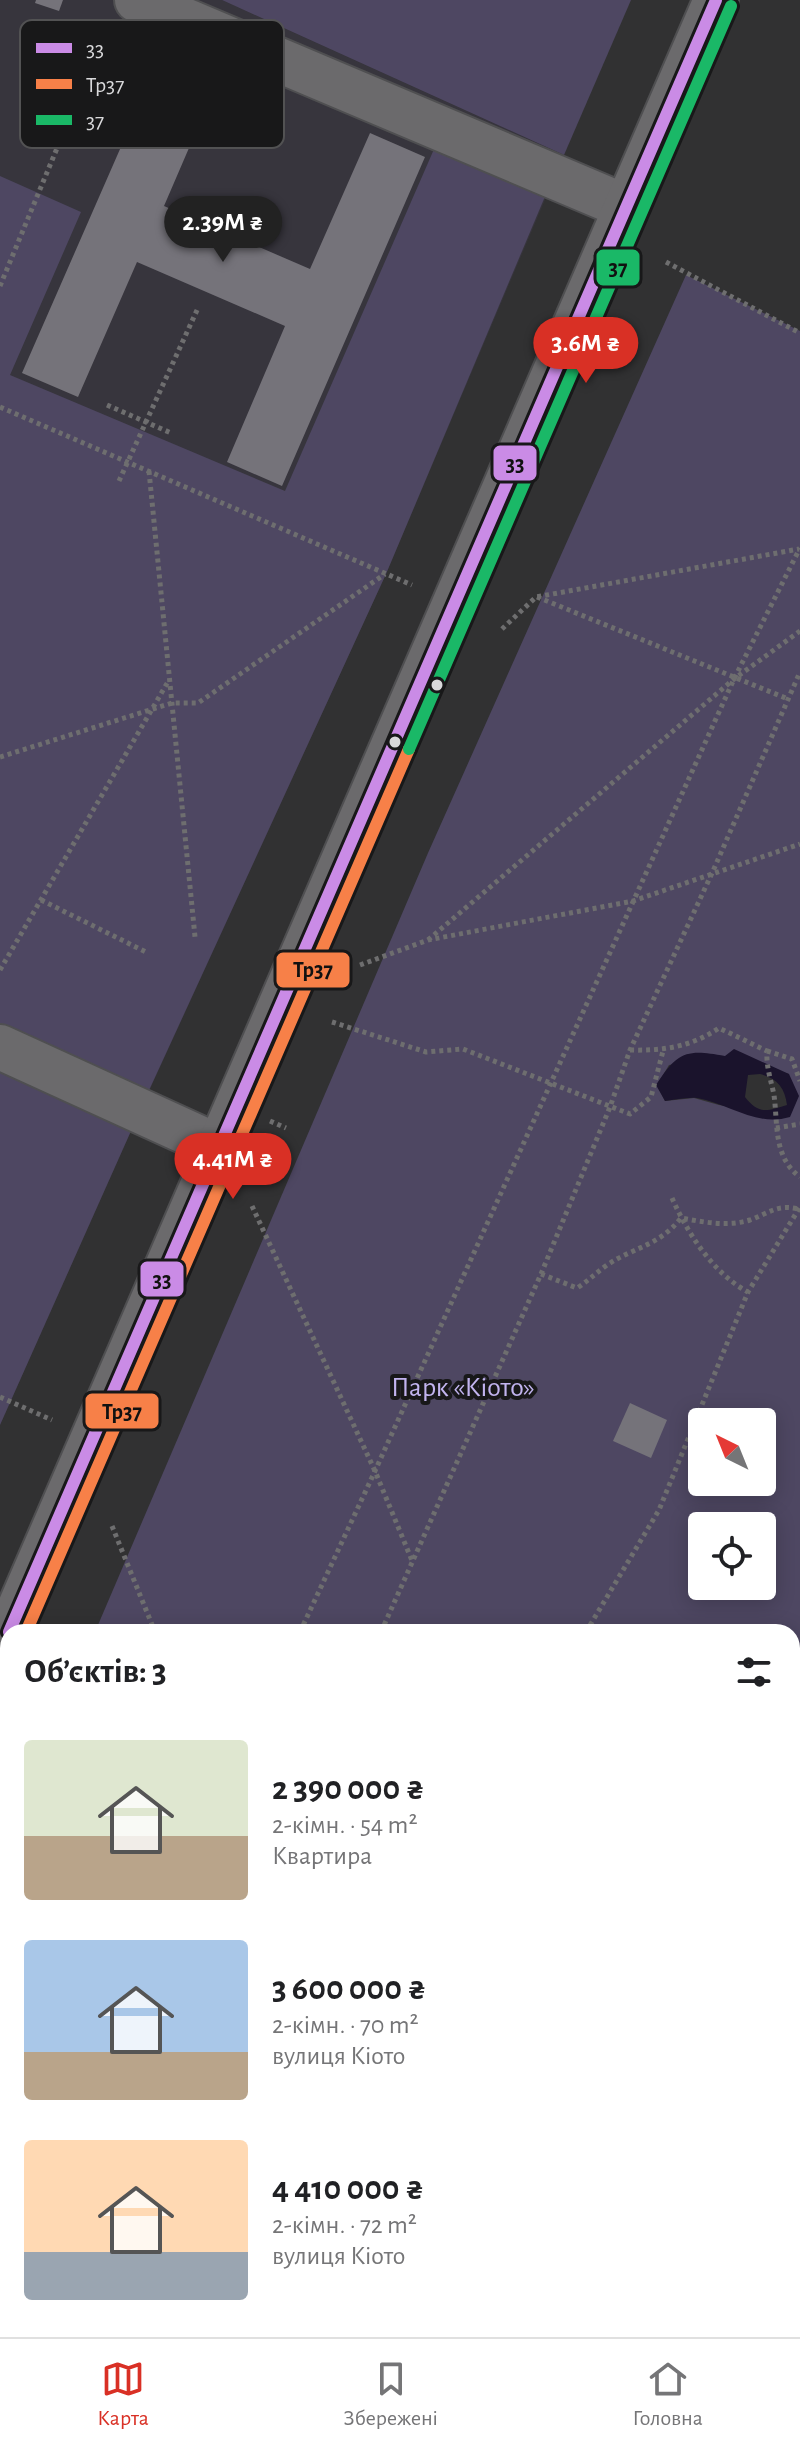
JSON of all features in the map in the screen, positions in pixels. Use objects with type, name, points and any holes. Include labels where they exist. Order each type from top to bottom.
[{"type":"street","points":[[13,1624],[716,0]]},
{"type":"street","points":[[124,7],[157,20]]},
{"type":"street","points":[[284,71],[626,207]]},
{"type":"street","points":[[0,1047],[219,1147]]},
{"type":"path","points":[[0,286],[61,148]]},
{"type":"path","points":[[666,262],[800,333]]},
{"type":"path","points":[[119,481],[198,308]]},
{"type":"path","points":[[107,405],[171,433]]},
{"type":"path","points":[[0,407],[412,585]]},
{"type":"path","points":[[149,471],[195,937]]},
{"type":"path","points":[[502,629],[536,597],[800,549]]},
{"type":"path","points":[[304,1624],[734,679],[800,549]]},
{"type":"path","points":[[0,757],[172,703],[198,703],[386,574]]},
{"type":"path","points":[[536,597],[788,699]]},
{"type":"path","points":[[428,940],[734,679],[800,631]]},
{"type":"path","points":[[385,1624],[541,1274],[610,1107],[630,1050],[800,672]]},
{"type":"path","points":[[0,970],[169,679]]},
{"type":"path","points":[[360,965],[428,940],[633,901],[713,871],[800,844]]},
{"type":"path","points":[[41,900],[148,953]]},
{"type":"path","points":[[332,1022],[426,1052],[463,1049],[630,1114],[651,1097],[663,1051]]},
{"type":"path","points":[[630,1050],[663,1051],[704,1039],[719,1028],[767,1051],[792,1059],[800,1081]]},
{"type":"path","points":[[767,1051],[775,1125],[785,1159],[800,1177]]},
{"type":"path","points":[[775,1125],[800,1124]]},
{"type":"path","points":[[672,1198],[681,1218],[708,1257],[732,1283],[748,1292]]},
{"type":"path","points":[[252,1206],[375,1471],[413,1564]]},
{"type":"path","points":[[591,1624],[659,1510],[748,1292],[799,1208],[786,1206],[749,1220],[716,1224],[681,1218]]},
{"type":"path","points":[[541,1274],[577,1288],[606,1266],[669,1232],[681,1218]]},
{"type":"path","points":[[0,1397],[52,1420]]},
{"type":"path","points":[[112,1526],[152,1624]]},
{"type":"shaded area","points":[[0,0],[222,0],[266,20],[20,20],[20,148],[284,148],[284,28],[564,155],[386,574],[0,1425]]},
{"type":"shaded area","points":[[734,1049],[789,1074],[799,1096],[790,1117],[754,1117],[697,1098],[665,1101],[656,1085],[677,1059],[692,1053],[725,1056]],"holes":[[[760,1074],[779,1085],[787,1105],[764,1110],[755,1107],[745,1097],[748,1075]]]},
{"type":"green space","points":[[222,0],[631,0],[564,155],[284,28],[284,20],[266,20]]},
{"type":"green space","points":[[438,140],[549,187],[386,574],[145,1099],[0,1034],[0,176],[81,212],[10,375],[285,491]]},
{"type":"green space","name":"Парк «Кіото»","points":[[686,275],[800,331],[800,1624],[98,1624],[428,853]],"holes":[[[725,1056],[789,1074],[790,1117],[694,1098],[665,1101],[657,1085],[669,1065]]]},
{"type":"green space","points":[[0,1062],[135,1122],[0,1425]]},
{"type":"building","points":[[36,0],[63,0],[59,11],[35,3]]},
{"type":"building","points":[[370,133],[425,157],[282,486],[227,462],[285,326],[137,262],[78,397],[22,373],[120,148],[189,148],[164,206],[310,269]]},
{"type":"building","points":[[630,1403],[667,1420],[651,1458],[613,1441]]},
{"type":"transit line","name":"33","points":[[12,1624],[716,0]]},
{"type":"transit line","name":"37","points":[[409,749],[731,6]]},
{"type":"transit line","name":"Тр37","points":[[29,1624],[409,749]]}]
